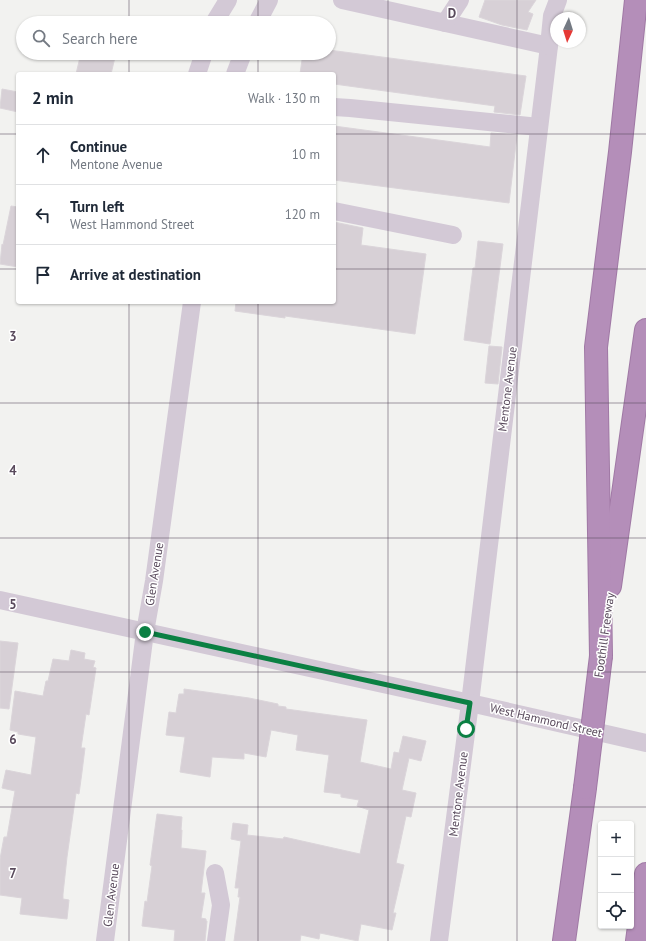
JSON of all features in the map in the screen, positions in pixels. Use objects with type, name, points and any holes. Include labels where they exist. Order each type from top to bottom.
[{"type":"highway","points":[[601,656],[596,347],[620,152],[636,0]]},
{"type":"highway","name":"Foothill Freeway","points":[[564,941],[601,656],[646,330]]},
{"type":"highway","points":[[637,941],[646,874]]},
{"type":"street","points":[[218,16],[228,0]]},
{"type":"street","points":[[261,16],[269,0]]},
{"type":"street","points":[[346,0],[549,46]]},
{"type":"street","points":[[445,23],[460,0]]},
{"type":"street","name":"Mentone Avenue","points":[[439,941],[470,703],[552,16],[558,0]]},
{"type":"street","points":[[198,72],[202,60]]},
{"type":"street","points":[[236,72],[240,60]]},
{"type":"street","points":[[336,107],[539,127]]},
{"type":"street","points":[[336,211],[452,235]]},
{"type":"street","name":"Glen Avenue","points":[[105,941],[145,632],[154,581],[192,304]]},
{"type":"street","name":"West Hammond Street","points":[[0,600],[646,743]]},
{"type":"street","points":[[215,873],[221,905],[216,941]]},
{"type":"building","points":[[485,0],[536,0],[528,12],[533,14],[527,30],[502,25],[479,17]]},
{"type":"building","points":[[336,51],[526,76],[520,115],[494,112],[495,106],[336,84],[336,72],[300,72],[302,60],[336,60]]},
{"type":"building","points":[[79,60],[114,60],[111,72],[76,72]]},
{"type":"building","points":[[2,89],[16,92],[16,112],[0,108]]},
{"type":"building","points":[[336,126],[490,147],[491,133],[517,135],[509,203],[336,180]]},
{"type":"building","points":[[11,206],[16,207],[16,267],[0,264],[2,244],[3,245]]},
{"type":"building","points":[[336,222],[363,228],[361,245],[426,254],[415,334],[285,316],[285,318],[235,311],[236,304],[336,304]]},
{"type":"building","points":[[478,241],[503,244],[490,344],[464,340]]},
{"type":"building","points":[[489,346],[502,347],[498,384],[485,383]]},
{"type":"building","points":[[0,641],[18,643],[9,709],[0,708]]},
{"type":"building","points":[[71,650],[85,653],[84,659],[95,661],[93,667],[96,668],[89,715],[86,714],[81,748],[85,748],[82,772],[79,794],[76,793],[67,857],[63,899],[69,900],[67,919],[20,914],[22,898],[0,895],[0,859],[4,837],[7,837],[15,791],[2,788],[6,770],[31,775],[36,737],[18,734],[18,732],[10,730],[15,691],[43,696],[53,659],[69,661]]},
{"type":"building","points":[[184,689],[249,698],[278,704],[278,706],[286,707],[286,709],[367,720],[360,762],[391,769],[394,752],[399,753],[403,736],[426,741],[421,761],[409,758],[402,790],[416,793],[411,817],[406,816],[396,863],[404,865],[393,913],[396,913],[392,930],[361,924],[358,941],[320,933],[319,939],[301,935],[300,941],[234,941],[240,897],[238,897],[239,888],[235,888],[241,841],[231,839],[233,823],[248,825],[247,835],[283,839],[284,837],[360,854],[369,810],[357,806],[359,800],[341,797],[341,794],[324,792],[329,755],[296,750],[298,735],[271,730],[266,757],[244,753],[244,759],[212,757],[210,777],[180,772],[185,737],[166,735],[169,712],[176,713],[179,694],[184,694]]},
{"type":"building","points":[[157,814],[182,817],[181,848],[206,851],[201,893],[205,893],[201,918],[206,919],[207,921],[205,941],[174,941],[175,930],[142,926],[152,866],[150,865]]},
{"type":"route","points":[[145,632],[470,703],[466,729]]}]
